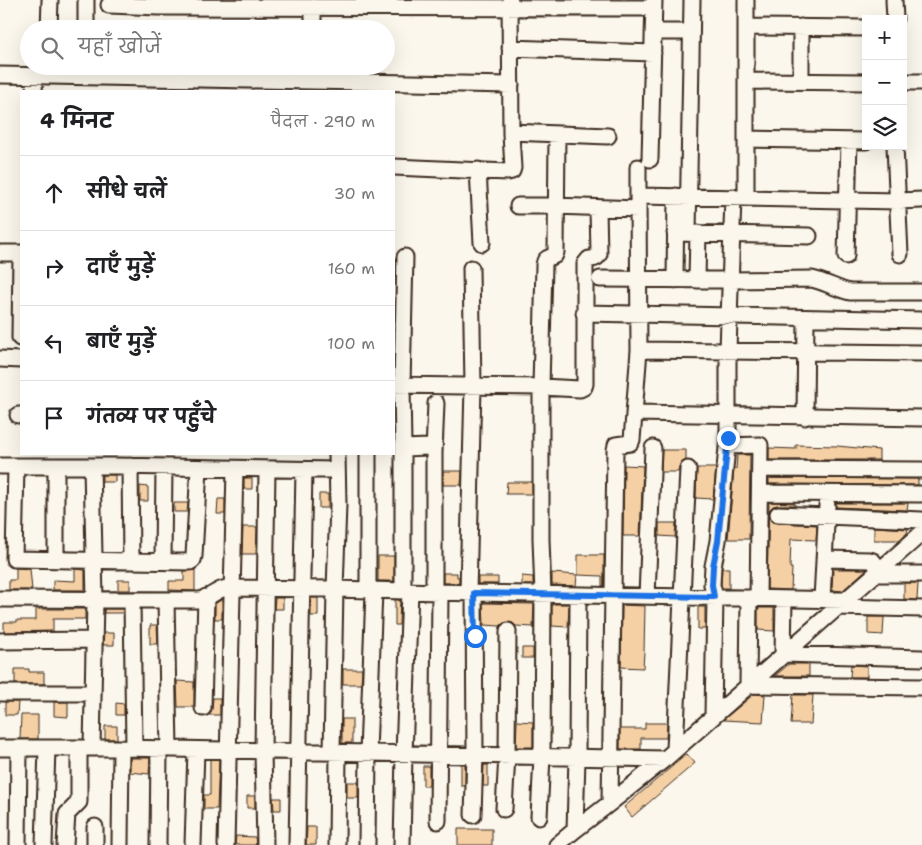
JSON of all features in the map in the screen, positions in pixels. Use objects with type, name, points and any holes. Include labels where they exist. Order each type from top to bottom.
[{"type":"street","points":[[49,20],[50,0]]},
{"type":"street","points":[[86,0],[86,20]]},
{"type":"street","points":[[692,0],[682,196],[687,233],[697,280]]},
{"type":"street","points":[[714,716],[714,597],[712,585],[727,446],[731,235],[739,197],[746,139],[746,0]]},
{"type":"street","points":[[894,0],[895,15]]},
{"type":"street","points":[[109,5],[297,3],[313,7],[398,3],[653,4],[653,53],[644,163],[638,203],[639,350],[632,440],[630,444],[616,446],[615,450],[610,803]]},
{"type":"street","points":[[395,167],[512,171],[510,4]]},
{"type":"street","points":[[313,7],[313,20]]},
{"type":"street","points":[[746,27],[862,28]]},
{"type":"street","points":[[801,27],[801,82]]},
{"type":"street","points":[[653,32],[691,32]]},
{"type":"street","points":[[510,48],[653,53]]},
{"type":"street","points":[[0,75],[20,74]]},
{"type":"street","points":[[35,90],[42,75]]},
{"type":"street","points":[[90,75],[103,84],[175,85],[313,79],[511,85]]},
{"type":"street","points":[[747,81],[862,82]]},
{"type":"street","points":[[907,82],[922,82]]},
{"type":"street","points":[[511,132],[608,136]]},
{"type":"street","points":[[539,816],[542,756],[541,387],[544,260],[555,255],[556,252],[557,134]]},
{"type":"street","points":[[746,139],[862,141]]},
{"type":"street","points":[[846,256],[849,141]]},
{"type":"street","points":[[895,150],[900,254]]},
{"type":"street","points":[[478,170],[482,243]]},
{"type":"street","points":[[518,206],[598,208],[682,196],[922,200]]},
{"type":"street","points":[[398,385],[584,388],[585,264],[589,259],[595,259],[600,254],[598,208]]},
{"type":"street","points":[[687,233],[809,236]]},
{"type":"street","points":[[674,280],[687,233]]},
{"type":"street","points":[[0,253],[20,254]]},
{"type":"street","points":[[402,845],[406,591],[403,448],[398,385],[405,257]]},
{"type":"street","points":[[472,268],[471,593],[475,755],[473,814]]},
{"type":"street","points":[[600,280],[812,279],[850,292],[922,292]]},
{"type":"street","points":[[584,313],[922,320]]},
{"type":"street","points":[[805,417],[806,318]]},
{"type":"street","points":[[639,350],[922,353]]},
{"type":"street","points":[[0,359],[20,360]]},
{"type":"street","points":[[436,403],[434,453],[439,754],[438,821]]},
{"type":"street","points":[[634,413],[922,418]]},
{"type":"street","points":[[727,446],[760,445],[760,493],[748,685]]},
{"type":"street","points":[[403,448],[429,447],[434,453]]},
{"type":"street","points":[[647,596],[653,448]]},
{"type":"street","points":[[337,455],[338,505],[335,589],[337,845]]},
{"type":"street","points":[[367,845],[371,591],[368,455]]},
{"type":"street","points":[[0,466],[130,466],[337,470]]},
{"type":"street","points":[[16,466],[14,559],[190,562],[194,558],[199,468]]},
{"type":"street","points":[[56,466],[56,560]]},
{"type":"street","points":[[65,845],[66,814],[79,802],[93,693],[95,600],[92,466]]},
{"type":"street","points":[[130,466],[130,560]]},
{"type":"street","points":[[164,467],[164,561]]},
{"type":"street","points":[[226,845],[235,469]]},
{"type":"street","points":[[670,754],[682,597],[688,469]]},
{"type":"street","points":[[760,469],[922,470]]},
{"type":"street","points":[[265,845],[263,751],[268,470]]},
{"type":"street","points":[[296,845],[304,470]]},
{"type":"street","points":[[760,493],[922,494]]},
{"type":"street","points":[[822,599],[828,494]]},
{"type":"street","points":[[778,514],[922,520]]},
{"type":"street","points":[[557,845],[670,754],[842,603],[919,539]]},
{"type":"street","points":[[824,559],[870,560],[873,561],[878,572]]},
{"type":"street","points":[[878,572],[922,574]]},
{"type":"street","points":[[0,599],[199,600],[222,589],[266,588],[822,599],[842,603],[922,608]]},
{"type":"street","points":[[575,830],[578,595]]},
{"type":"street","points":[[204,708],[206,598]]},
{"type":"street","points":[[783,654],[784,598]]},
{"type":"street","points":[[120,845],[128,748],[132,600]]},
{"type":"street","points":[[158,845],[164,749],[166,600]]},
{"type":"street","points":[[504,809],[507,756],[508,631]]},
{"type":"street","points":[[0,641],[94,640]]},
{"type":"street","points":[[783,654],[922,658]]},
{"type":"street","points":[[748,685],[922,687]]},
{"type":"street","points":[[0,693],[93,693]]},
{"type":"street","points":[[0,748],[128,748],[611,758],[670,754]]},
{"type":"street","points":[[18,845],[19,748]]},
{"type":"street","points":[[44,845],[47,748]]},
{"type":"street","points":[[193,845],[196,750]]},
{"type":"street","points":[[95,827],[95,845]]},
{"type":"building","points":[[796,445],[879,450],[879,460],[769,460],[769,448],[796,449]]},
{"type":"building","points":[[662,450],[686,450],[686,460],[680,464],[678,472],[661,472]]},
{"type":"building","points":[[737,455],[750,455],[749,539],[728,539]]},
{"type":"building","points":[[624,465],[643,466],[640,536],[623,536]]},
{"type":"building","points":[[697,468],[716,468],[713,499],[696,498]]},
{"type":"building","points":[[443,471],[462,471],[461,485],[443,485]]},
{"type":"building","points":[[102,475],[115,475],[115,482],[102,482]]},
{"type":"building","points":[[244,478],[252,478],[252,489],[244,489]]},
{"type":"building","points":[[769,478],[918,479],[918,485],[769,484]]},
{"type":"building","points":[[507,482],[532,482],[532,494],[506,494]]},
{"type":"building","points":[[140,486],[148,487],[148,501],[140,501]]},
{"type":"building","points":[[319,494],[328,494],[328,508],[319,508]]},
{"type":"building","points":[[218,499],[225,499],[225,514],[217,514]]},
{"type":"building","points":[[769,502],[795,503],[795,505],[773,506],[769,514],[773,522],[817,525],[816,540],[791,539],[791,590],[767,589]]},
{"type":"building","points":[[174,503],[188,503],[187,512],[174,512]]},
{"type":"building","points":[[836,503],[908,503],[907,510],[836,507]]},
{"type":"building","points":[[659,523],[676,523],[675,537],[659,536]]},
{"type":"building","points":[[243,527],[257,527],[256,554],[242,554]]},
{"type":"building","points":[[874,527],[908,529],[907,533],[899,540],[874,540]]},
{"type":"building","points":[[578,555],[604,555],[604,586],[602,586],[602,576],[578,575]]},
{"type":"building","points":[[378,556],[394,556],[394,581],[378,581]]},
{"type":"building","points":[[16,568],[30,569],[32,590],[9,590],[9,580],[16,580]]},
{"type":"building","points":[[722,568],[729,568],[729,588],[722,588]]},
{"type":"building","points":[[75,569],[85,570],[85,590],[53,590],[53,580],[75,581]]},
{"type":"building","points":[[833,569],[867,569],[842,591],[832,590]]},
{"type":"building","points":[[195,570],[195,591],[169,590],[169,581],[184,581],[184,571]]},
{"type":"building","points":[[443,573],[457,573],[459,583],[443,583]]},
{"type":"building","points":[[552,573],[577,575],[576,586],[552,585]]},
{"type":"building","points":[[522,576],[533,577],[533,585],[522,585]]},
{"type":"building","points":[[478,577],[498,577],[498,584],[478,584]]},
{"type":"building","points":[[118,580],[130,580],[130,590],[118,590]]},
{"type":"building","points":[[904,583],[918,583],[917,600],[904,599]]},
{"type":"building","points":[[275,598],[283,598],[283,609],[274,609]]},
{"type":"building","points":[[311,598],[318,598],[318,616],[311,616]]},
{"type":"building","points":[[222,599],[222,619],[215,619],[215,604]]},
{"type":"building","points":[[395,600],[400,600],[399,625],[395,625]]},
{"type":"building","points":[[483,603],[534,604],[533,627],[516,626],[509,622],[500,626],[484,625]]},
{"type":"building","points":[[552,604],[569,604],[568,627],[552,626]]},
{"type":"building","points":[[622,605],[645,606],[643,668],[621,667]]},
{"type":"building","points":[[698,607],[705,607],[705,629],[698,629]]},
{"type":"building","points":[[758,608],[774,608],[774,631],[758,630]]},
{"type":"building","points":[[36,609],[85,609],[85,619],[53,619],[53,631],[4,632],[4,622],[36,620]]},
{"type":"building","points":[[104,609],[123,609],[123,613],[104,613]]},
{"type":"building","points":[[868,617],[884,617],[883,635],[868,634]]},
{"type":"building","points":[[150,625],[157,625],[158,644],[150,644]]},
{"type":"building","points":[[104,633],[114,633],[114,645],[103,645]]},
{"type":"building","points":[[522,648],[533,648],[533,658],[522,658]]},
{"type":"building","points":[[789,664],[809,664],[809,676],[775,676]]},
{"type":"building","points":[[851,665],[867,666],[867,677],[850,677]]},
{"type":"building","points":[[15,669],[29,669],[29,672],[44,672],[44,684],[15,684]]},
{"type":"building","points":[[343,669],[362,669],[361,684],[343,684]]},
{"type":"building","points":[[177,681],[194,682],[194,707],[178,707]]},
{"type":"building","points":[[754,694],[765,695],[763,722],[723,720]]},
{"type":"building","points":[[793,695],[813,695],[811,724],[791,724]]},
{"type":"building","points":[[213,698],[220,698],[220,715],[209,715],[212,709]]},
{"type":"building","points":[[5,702],[18,702],[17,715],[5,715]]},
{"type":"building","points":[[54,702],[68,702],[68,717],[54,716]]},
{"type":"building","points":[[116,703],[124,704],[124,715],[116,715]]},
{"type":"building","points":[[21,715],[38,715],[38,739],[20,739]]},
{"type":"building","points":[[342,719],[352,719],[352,743],[342,743]]},
{"type":"building","points":[[517,721],[533,722],[533,747],[516,747]]},
{"type":"building","points":[[645,723],[667,723],[666,738],[641,738],[641,749],[620,749],[620,729],[645,729]]},
{"type":"building","points":[[105,726],[117,726],[117,739],[105,739]]},
{"type":"building","points":[[687,754],[695,763],[632,817],[624,807]]},
{"type":"building","points":[[130,758],[150,758],[149,774],[130,772]]},
{"type":"building","points":[[210,759],[219,759],[217,809],[204,809],[204,795],[210,795]]},
{"type":"building","points":[[461,764],[465,764],[465,786],[461,786]]},
{"type":"building","points":[[484,765],[488,765],[488,786],[483,786]]},
{"type":"building","points":[[423,766],[429,766],[429,786],[423,786]]},
{"type":"building","points":[[347,782],[358,782],[358,798],[347,798]]},
{"type":"building","points":[[247,796],[255,796],[255,808],[247,808]]},
{"type":"building","points":[[273,798],[281,798],[281,810],[274,810]]},
{"type":"building","points":[[307,827],[316,827],[316,845],[306,845]]},
{"type":"building","points":[[458,829],[492,829],[492,845],[458,845]]},
{"type":"building","points":[[236,836],[255,837],[256,845],[235,845]]},
{"type":"route","points":[[475,636],[474,593],[714,597],[712,585],[713,566],[718,541],[728,438]]}]
